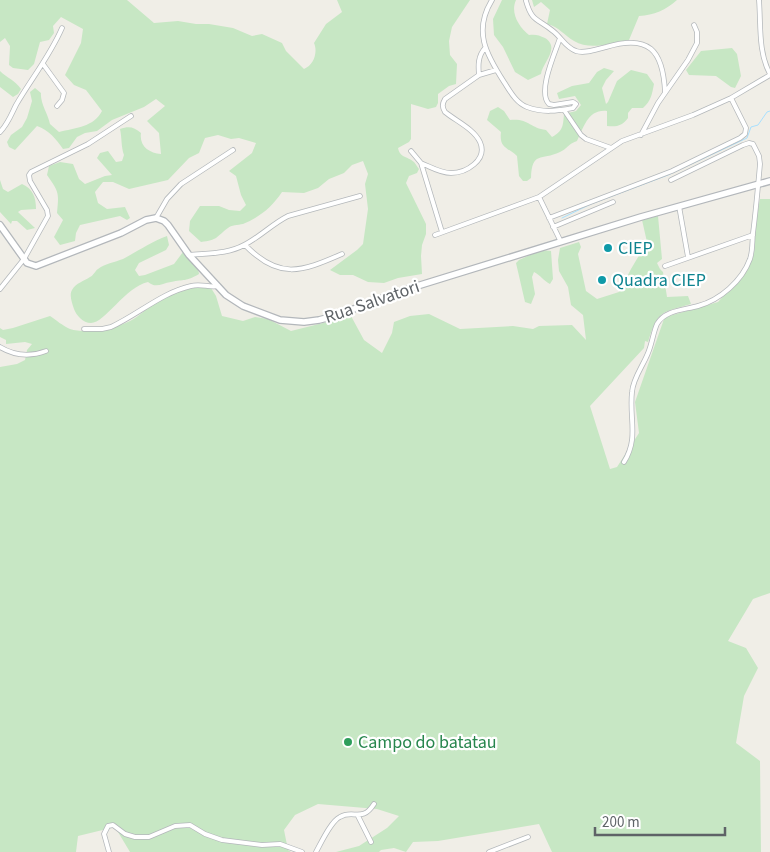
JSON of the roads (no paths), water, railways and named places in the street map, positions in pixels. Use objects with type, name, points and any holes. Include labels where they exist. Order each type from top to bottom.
[{"type":"street","points":[[492,0],[483,18],[485,48],[496,70],[520,103],[527,107],[544,111],[564,110],[573,108],[576,104],[573,102],[549,104],[544,96],[544,87],[560,38]]},
{"type":"street","points":[[526,0],[532,17],[555,32],[568,47],[576,51],[583,52],[627,42],[635,42],[650,47],[659,60],[666,92]]},
{"type":"street","points":[[435,235],[539,197],[622,142],[693,116],[731,98],[770,75],[762,52],[759,0]]},
{"type":"street","points":[[641,135],[697,43],[698,37],[694,25]]},
{"type":"street","points":[[0,132],[10,119],[16,106],[43,64],[62,28]]},
{"type":"street","points":[[480,75],[480,54],[485,48]]},
{"type":"street","points":[[43,64],[64,93],[62,100],[57,106]]},
{"type":"street","points":[[421,163],[440,172],[451,173],[464,171],[476,164],[481,157],[480,141],[471,131],[442,108],[445,99],[480,75],[496,70]]},
{"type":"street","points":[[550,218],[672,171],[740,138],[745,134],[746,128],[731,98]]},
{"type":"street","points":[[564,110],[581,135],[611,148]]},
{"type":"street","points":[[0,289],[24,259],[48,216],[47,210],[30,181],[29,176],[31,172],[88,144],[131,116]]},
{"type":"street","points":[[624,462],[632,446],[633,439],[631,415],[632,390],[649,352],[657,325],[665,315],[709,303],[719,297],[746,269],[753,248],[760,164],[759,156],[753,144],[743,145],[671,180]]},
{"type":"street","points":[[0,225],[31,266],[42,265],[121,233],[146,220],[156,218],[167,199],[181,184],[233,150]]},
{"type":"street","points":[[411,151],[421,163],[442,232]]},
{"type":"street","name":"Rua Salvatori","points":[[156,218],[164,221],[226,295],[243,306],[262,314],[280,320],[304,322],[338,315],[401,291],[679,206],[770,181]]},
{"type":"street","points":[[190,254],[223,252],[245,245],[288,216],[360,196]]},
{"type":"street","points":[[539,197],[561,242]]},
{"type":"street","points":[[553,226],[613,202]]},
{"type":"street","points":[[679,206],[688,257]]},
{"type":"street","points":[[665,266],[753,235]]},
{"type":"street","points":[[245,245],[263,261],[282,269],[294,271],[308,268],[342,254]]},
{"type":"street","points":[[84,329],[111,327],[171,292],[188,286],[201,284],[218,286]]},
{"type":"street","points":[[0,346],[19,354],[30,356],[46,351]]},
{"type":"street","points":[[316,852],[337,818],[343,815],[358,816],[370,810],[374,804]]},
{"type":"street","points":[[358,816],[371,842]]},
{"type":"street","points":[[109,852],[104,834],[108,826],[113,826],[125,834],[134,837],[149,837],[182,824],[190,825],[205,834],[222,840],[262,845],[280,844],[302,852]]},
{"type":"street","points":[[489,852],[528,837]]},
{"type":"waterway","points":[[562,218],[591,204],[668,175],[747,138],[751,127],[758,125],[767,112],[770,111]]},
{"type":"place","name":"CIEP","points":[[608,248]]},
{"type":"place","name":"Quadra CIEP","points":[[602,280]]},
{"type":"place","name":"Campo do batatau","points":[[348,742]]}]
